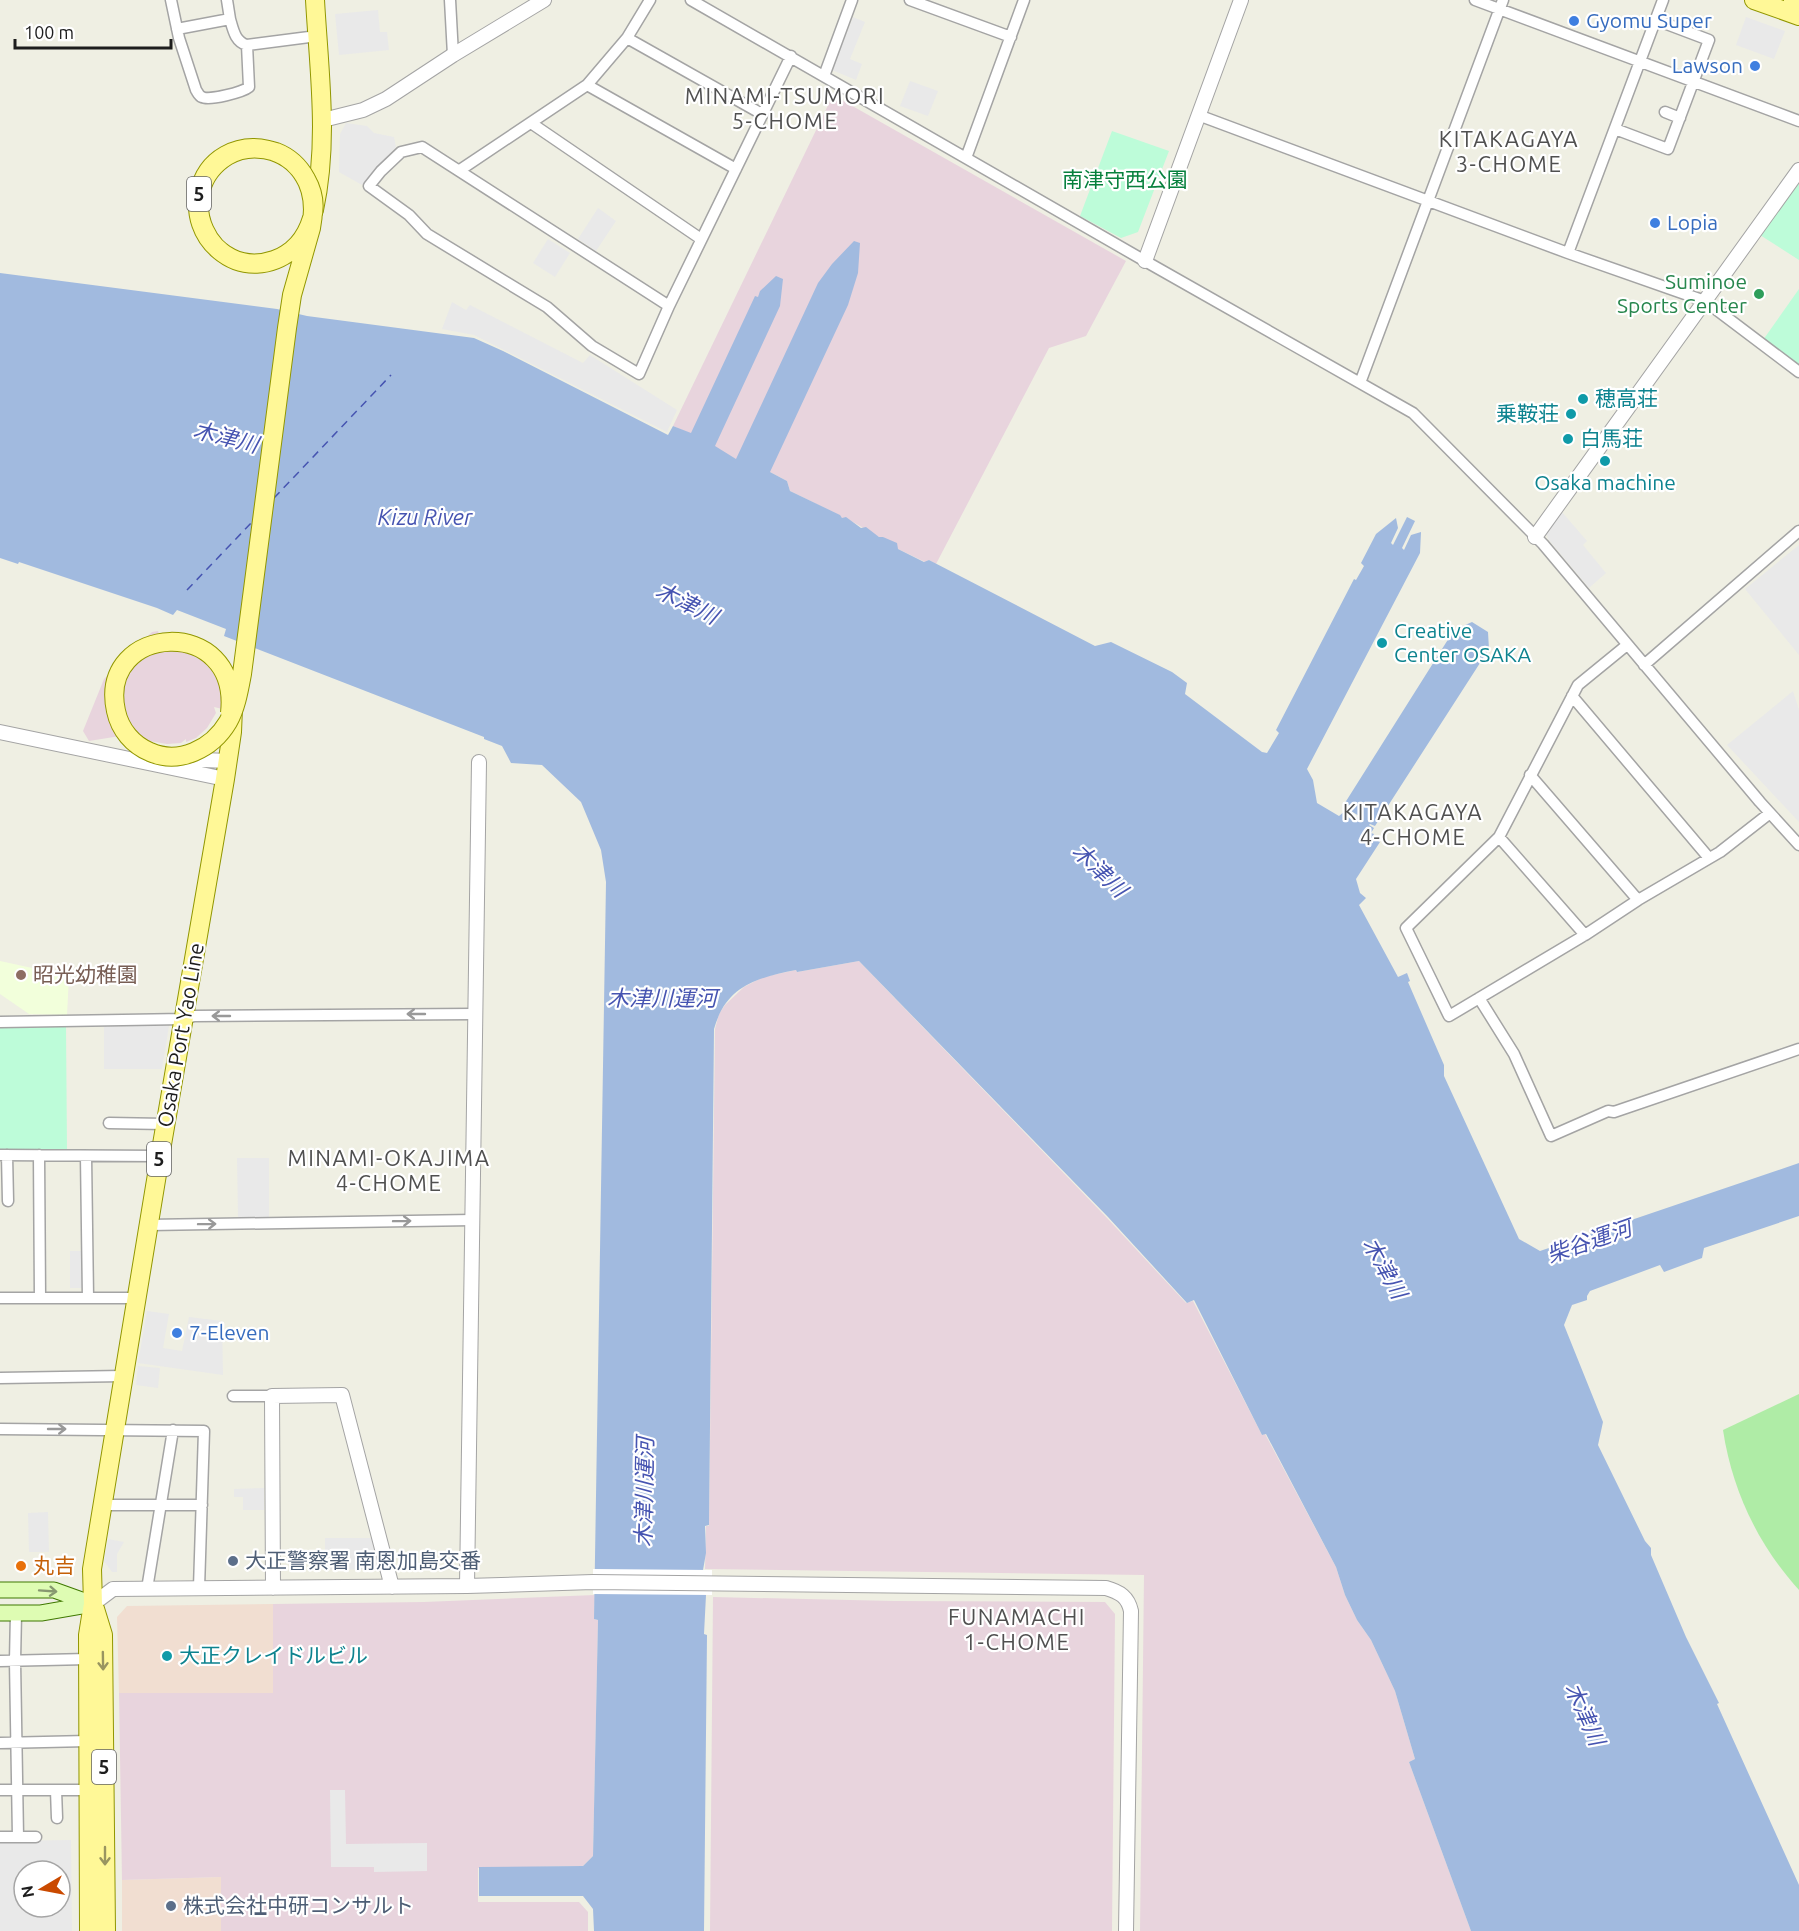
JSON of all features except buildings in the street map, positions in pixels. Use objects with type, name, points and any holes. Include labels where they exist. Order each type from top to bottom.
[{"type":"main road","name":"5","points":[[315,0],[323,120]]},
{"type":"main road","points":[[1755,0],[1799,16]]},
{"type":"main road","points":[[1793,0],[1799,2]]},
{"type":"main road","name":"Osaka Port Yao Line","points":[[89,1931],[88,1635],[93,1604],[92,1569],[226,770],[233,714],[232,705],[231,695],[226,680],[215,661],[195,646],[178,641],[166,642],[138,652],[120,676],[116,689],[116,705],[125,731],[136,743],[148,750],[176,756],[206,745],[217,736],[226,723],[230,713],[231,707],[231,699],[231,694],[223,669],[206,651],[195,645],[183,642],[172,640],[161,642],[149,645],[138,652],[122,670],[115,689],[116,711],[124,732],[140,746],[155,754],[172,757],[185,755],[203,748],[213,741],[220,732],[229,721],[231,714],[234,706],[237,698],[242,674],[292,296],[311,228],[313,218],[314,203],[308,181],[297,164],[286,156],[277,152],[269,149],[259,148],[250,148],[236,152],[219,161],[207,175],[199,193],[198,207],[202,228],[209,240],[222,253],[244,263],[258,264],[275,261],[286,255],[303,239],[310,227],[312,218],[313,209],[312,197],[307,181],[301,170],[284,156],[268,150],[255,148],[236,152],[218,163],[207,176],[201,191],[199,202],[202,227],[209,239],[221,251],[249,263],[266,262],[282,257],[303,239],[312,218],[320,183],[323,120]]},
{"type":"main road","points":[[0,1590],[54,1590],[93,1604]]},
{"type":"main road","points":[[0,1613],[41,1613],[93,1604]]},
{"type":"main road","name":"Osaka Port Yao Line","points":[[93,1604],[103,1635],[105,1931]]},
{"type":"street","points":[[171,0],[177,29],[196,90],[205,99],[242,92],[249,87],[247,45]]},
{"type":"street","points":[[227,0],[237,38],[247,45],[317,36]]},
{"type":"street","points":[[323,120],[363,110],[386,99],[544,0]]},
{"type":"street","points":[[460,170],[587,85],[627,38],[650,0]]},
{"type":"street","points":[[691,0],[1418,417],[1535,537],[1799,845]]},
{"type":"street","points":[[824,76],[852,0]]},
{"type":"street","points":[[910,0],[1011,37]]},
{"type":"street","points":[[966,158],[1024,0]]},
{"type":"street","points":[[1145,261],[1241,0]]},
{"type":"street","points":[[1475,0],[1501,5],[1640,62],[1799,121]]},
{"type":"street","points":[[1568,253],[1663,0]]},
{"type":"street","points":[[452,1],[453,55]]},
{"type":"street","points":[[1359,383],[1501,5]]},
{"type":"street","points":[[177,29],[230,18]]},
{"type":"street","points":[[1615,129],[1668,149],[1709,40],[1656,20]]},
{"type":"street","points":[[627,38],[762,114]]},
{"type":"street","points":[[669,306],[422,147],[401,152],[369,186],[409,215],[427,234],[547,307],[592,346],[639,374],[701,239],[791,56]]},
{"type":"street","points":[[587,85],[736,169]]},
{"type":"street","points":[[1665,112],[1680,117]]},
{"type":"street","points":[[1198,115],[1568,253],[1705,301],[1799,372]]},
{"type":"street","points":[[531,123],[701,239]]},
{"type":"street","points":[[1535,537],[1799,170]]},
{"type":"street","points":[[1644,665],[1799,531]]},
{"type":"street","points":[[1627,645],[1578,685],[1499,837],[1406,928],[1449,1016],[1719,852],[1770,813]]},
{"type":"street","points":[[1572,696],[1709,858]]},
{"type":"street","points":[[0,732],[111,756],[226,770]]},
{"type":"street","points":[[467,1586],[479,762]]},
{"type":"street","points":[[1530,775],[1638,900]]},
{"type":"street","points":[[1499,837],[1585,935]]},
{"type":"street","points":[[1479,998],[1514,1054],[1551,1136],[1608,1111],[1614,1112],[1799,1049]]},
{"type":"street","points":[[0,1022],[184,1019],[194,1016],[474,1014]]},
{"type":"street","points":[[109,1123],[165,1124]]},
{"type":"street","points":[[8,1201],[4,1155],[160,1156]]},
{"type":"street","points":[[39,1155],[40,1298]]},
{"type":"street","points":[[86,1156],[88,1298]]},
{"type":"street","points":[[149,1225],[473,1220]]},
{"type":"street","points":[[0,1298],[137,1298]]},
{"type":"street","points":[[0,1378],[123,1376]]},
{"type":"street","points":[[233,1396],[342,1395],[392,1587]]},
{"type":"street","points":[[272,1396],[273,1588]]},
{"type":"street","points":[[0,1430],[204,1431],[199,1588]]},
{"type":"street","points":[[147,1588],[173,1430]]},
{"type":"street","points":[[102,1505],[202,1504]]},
{"type":"street","points":[[93,1604],[113,1589],[147,1588],[467,1586],[593,1582],[1106,1588],[1124,1595],[1131,1611],[1126,1931]]},
{"type":"street","points":[[16,1613],[18,1837]]},
{"type":"street","points":[[0,1661],[88,1659]]},
{"type":"street","points":[[0,1743],[88,1741]]},
{"type":"street","points":[[0,1790],[88,1790]]},
{"type":"street","points":[[56,1790],[57,1818]]},
{"type":"street","points":[[0,1837],[36,1837]]},
{"type":"shaded area","points":[[378,10],[380,32],[387,32],[389,50],[339,55],[335,14]]},
{"type":"shaded area","points":[[853,17],[865,22],[850,59],[862,64],[856,80],[832,70]]},
{"type":"shaded area","points":[[1746,17],[1785,31],[1774,59],[1736,45]]},
{"type":"shaded area","points":[[910,81],[938,91],[928,116],[900,106]]},
{"type":"shaded area","points":[[833,95],[1126,261],[1086,336],[1049,348],[936,564],[929,560],[925,562],[898,549],[883,537],[790,491],[787,481],[738,456],[737,460],[673,426]]},
{"type":"shaded area","points":[[346,123],[367,126],[374,133],[394,137],[396,147],[362,185],[339,172],[340,134]]},
{"type":"shaded area","points":[[598,208],[616,221],[596,251],[578,239]]},
{"type":"shaded area","points":[[548,239],[570,253],[555,277],[533,263]]},
{"type":"shaded area","points":[[452,302],[466,310],[470,305],[583,363],[590,355],[677,410],[667,432],[474,335],[442,329]]},
{"type":"shaded area","points":[[1562,512],[1587,541],[1583,545],[1606,573],[1589,588],[1548,539],[1547,526]]},
{"type":"shaded area","points":[[1799,545],[1799,655],[1745,589]]},
{"type":"shaded area","points":[[158,631],[159,634],[175,632],[196,637],[210,644],[225,659],[231,668],[239,713],[214,707],[216,713],[207,728],[196,738],[186,742],[186,739],[181,743],[167,744],[120,736],[89,741],[83,731],[104,679],[152,632]]},
{"type":"shaded area","points":[[1793,691],[1799,710],[1799,822],[1727,745]]},
{"type":"shaded area","points":[[0,961],[69,976],[67,1015],[29,1014],[0,994]]},
{"type":"shaded area","points":[[859,961],[1186,1303],[1193,1301],[1262,1435],[1265,1434],[1336,1567],[1345,1595],[1357,1620],[1371,1640],[1395,1691],[1415,1759],[1409,1762],[1471,1931],[1140,1931],[1144,1575],[705,1569],[706,1526],[709,1526],[715,1029],[719,1014],[725,1005],[744,987],[763,977]]},
{"type":"shaded area","points":[[104,1026],[169,1026],[162,1069],[104,1069]]},
{"type":"shaded area","points":[[237,1158],[269,1158],[269,1217],[238,1217]]},
{"type":"shaded area","points":[[70,1251],[82,1251],[82,1288],[70,1288]]},
{"type":"shaded area","points":[[147,1311],[169,1314],[163,1348],[182,1351],[189,1317],[222,1321],[223,1375],[138,1363]]},
{"type":"shaded area","points":[[138,1366],[160,1368],[158,1388],[136,1385]]},
{"type":"shaded area","points":[[264,1488],[264,1510],[243,1510],[243,1497],[234,1497],[234,1489]]},
{"type":"shaded area","points":[[48,1512],[49,1552],[29,1552],[28,1513]]},
{"type":"shaded area","points":[[325,1538],[372,1538],[379,1569],[325,1570]]},
{"type":"shaded area","points":[[108,1539],[124,1542],[117,1554],[117,1572],[112,1572],[104,1561]]},
{"type":"shaded area","points":[[595,1595],[594,1619],[598,1620],[593,1856],[583,1866],[478,1868],[478,1902],[579,1902],[588,1912],[588,1931],[221,1931],[221,1877],[122,1880],[119,1693],[273,1693],[273,1604],[424,1602]]},
{"type":"shaded area","points":[[713,1597],[1105,1602],[1115,1614],[1112,1931],[710,1931]]},
{"type":"shaded area","points":[[273,1604],[273,1693],[119,1693],[117,1617],[127,1606]]},
{"type":"shaded area","points":[[330,1790],[345,1790],[346,1844],[427,1843],[427,1871],[374,1872],[374,1867],[331,1867]]},
{"type":"shaded area","points":[[71,1840],[71,1859],[12,1859],[12,1919],[72,1919],[72,1931],[0,1931],[0,1841]]},
{"type":"shaded area","name":"株式会社中研コンサルト","points":[[221,1877],[221,1931],[122,1931],[122,1880]]},
{"type":"green space","name":"南津守西公園","points":[[1112,131],[1169,151],[1138,232],[1121,238],[1080,216]]},
{"type":"green space","points":[[1799,179],[1799,260],[1760,235]]},
{"type":"green space","points":[[1799,289],[1799,369],[1763,340]]},
{"type":"green space","points":[[66,1026],[67,1150],[0,1150],[0,1027]]},
{"type":"green space","points":[[1799,1394],[1799,1590],[1771,1554],[1749,1516],[1733,1474],[1723,1430]]},
{"type":"water","points":[[854,241],[860,243],[858,273],[848,305],[770,472],[787,481],[790,491],[842,518],[846,517],[861,528],[866,527],[879,537],[897,543],[898,549],[924,562],[929,560],[1095,646],[1111,642],[1172,672],[1187,683],[1185,694],[1262,752],[1267,753],[1279,733],[1276,730],[1354,579],[1356,580],[1364,566],[1361,563],[1376,534],[1396,518],[1398,528],[1391,543],[1393,545],[1407,517],[1415,521],[1402,548],[1404,550],[1411,535],[1421,532],[1420,553],[1307,769],[1313,780],[1317,803],[1339,816],[1345,811],[1358,818],[1359,816],[1343,806],[1454,630],[1472,622],[1488,632],[1489,649],[1375,826],[1369,825],[1374,828],[1371,833],[1374,834],[1372,838],[1380,842],[1356,879],[1360,893],[1366,898],[1359,905],[1398,977],[1407,973],[1410,981],[1408,982],[1444,1065],[1444,1076],[1519,1239],[1540,1251],[1799,1163],[1799,1216],[1704,1248],[1702,1258],[1664,1272],[1660,1265],[1590,1291],[1587,1300],[1572,1305],[1564,1325],[1603,1422],[1598,1445],[1645,1541],[1651,1548],[1651,1555],[1686,1637],[1719,1703],[1717,1704],[1799,1885],[1799,1931],[1471,1931],[1409,1762],[1415,1759],[1395,1691],[1371,1640],[1357,1620],[1345,1595],[1336,1567],[1266,1434],[1262,1435],[1194,1300],[1187,1303],[1108,1217],[859,961],[797,972],[796,970],[744,986],[726,1003],[714,1029],[709,1525],[705,1526],[706,1553],[703,1570],[706,1595],[704,1634],[707,1635],[704,1931],[594,1931],[593,1909],[583,1896],[479,1896],[479,1867],[583,1866],[593,1856],[598,1620],[594,1619],[606,882],[601,850],[581,802],[542,765],[511,763],[502,746],[484,737],[224,636],[226,629],[177,610],[173,615],[19,562],[18,564],[0,558],[0,273],[277,309],[307,316],[474,338],[668,435],[673,426],[691,433],[755,296],[758,297],[760,291],[776,276],[783,279],[780,306],[715,446],[736,459],[818,283]]},
{"type":"pier","points":[[593,1569],[712,1570],[712,1595],[593,1594]]},
{"type":"ferry route","points":[[274,498],[391,375]]},
{"type":"ferry route","points":[[187,590],[253,521]]},
{"type":"place","name":"Gyomu Super","points":[[1574,21]]},
{"type":"place","name":"Lawson","points":[[1755,66]]},
{"type":"place","name":"Lopia","points":[[1655,223]]},
{"type":"place","name":"Suminoe Sports Center","points":[[1759,294]]},
{"type":"place","name":"穂高荘","points":[[1583,399]]},
{"type":"place","name":"乗鞍荘","points":[[1571,414]]},
{"type":"place","name":"白馬荘","points":[[1568,439]]},
{"type":"place","name":"Osaka machine","points":[[1605,461]]},
{"type":"place","name":"Creative Center OSAKA","points":[[1382,643]]},
{"type":"place","name":"昭光幼稚園","points":[[21,975]]},
{"type":"place","name":"7-Eleven","points":[[177,1333]]},
{"type":"place","name":"大正警察署 南恩加島交番","points":[[233,1561]]},
{"type":"place","name":"丸吉","points":[[21,1566]]},
{"type":"place","name":"大正クレイドルビル","points":[[167,1656]]},
{"type":"place","name":"株式会社中研コンサルト","points":[[171,1906]]},
{"type":"district","name":"MINAMI-TSUMORI 5-CHOME","points":[[785,108]]},
{"type":"district","name":"KITAKAGAYA 3-CHOME","points":[[1509,152]]},
{"type":"district","name":"KITAKAGAYA 4-CHOME","points":[[1413,824]]},
{"type":"district","name":"MINAMI-OKAJIMA 4-CHOME","points":[[389,1170]]},
{"type":"district","name":"FUNAMACHI 1-CHOME","points":[[1017,1630]]},
{"type":"water label","name":"木津川","points":[[226,437]]},
{"type":"water label","name":"Kizu River","points":[[425,517]]},
{"type":"water label","name":"木津川","points":[[687,603]]},
{"type":"water label","name":"木津川","points":[[1100,870]]},
{"type":"water label","name":"木津川運河","points":[[662,998]]},
{"type":"water label","name":"柴谷運河","points":[[1589,1241]]},
{"type":"water label","name":"木津川","points":[[1385,1268]]},
{"type":"water label","name":"木津川運河","points":[[644,1492]]},
{"type":"water label","name":"木津川","points":[[1585,1714]]}]
